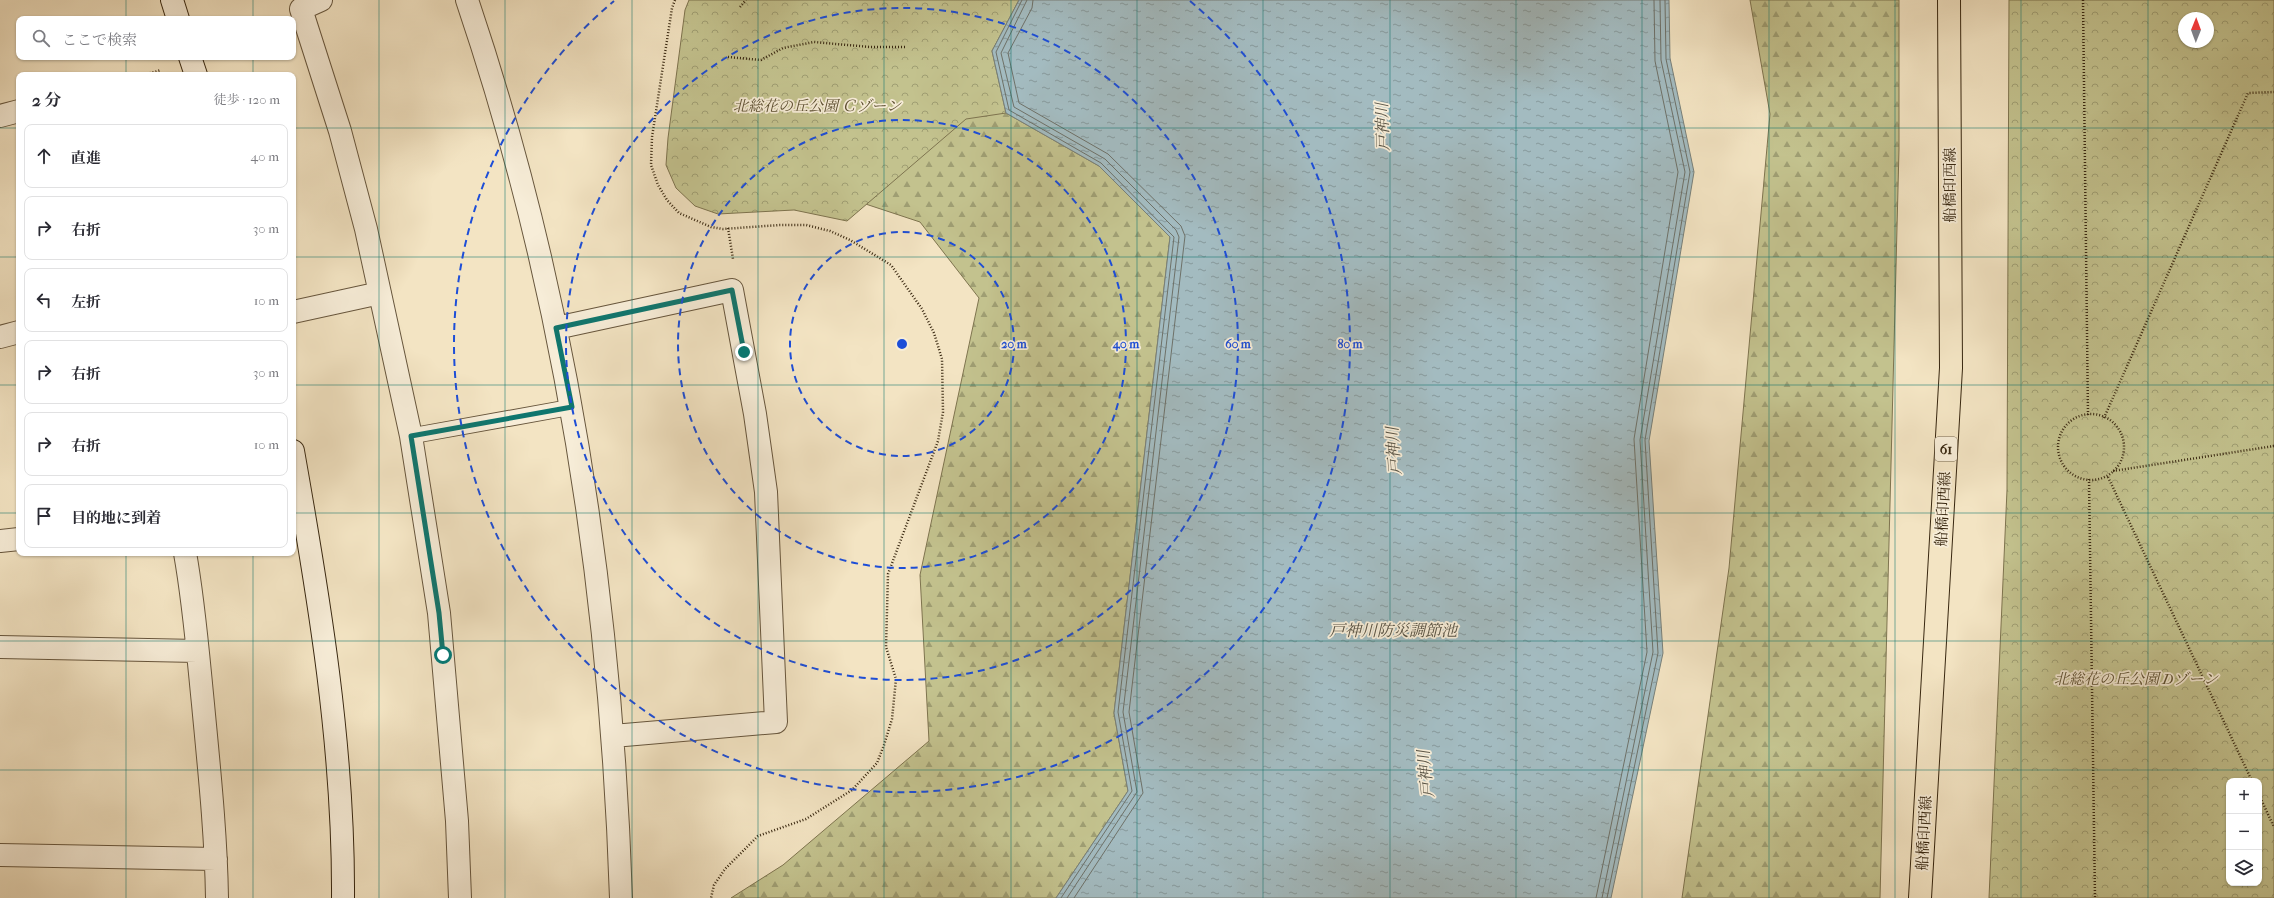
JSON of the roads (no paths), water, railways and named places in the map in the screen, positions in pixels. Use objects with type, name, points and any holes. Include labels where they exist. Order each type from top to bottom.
[{"type":"main road","name":"船橋印西線","points":[[1920,898],[1951,368],[1948,0]]},
{"type":"street","points":[[172,0],[177,16]]},
{"type":"street","points":[[321,0],[301,9],[340,131],[366,229],[411,436],[439,613],[458,820],[460,898]]},
{"type":"street","points":[[467,0],[502,109],[556,328],[572,407],[599,590],[613,736],[621,898]]},
{"type":"street","points":[[191,60],[195,72]]},
{"type":"street","points":[[0,116],[16,112]]},
{"type":"street","points":[[556,328],[732,290],[763,468],[766,492],[776,722],[613,736]]},
{"type":"street","points":[[296,311],[380,293]]},
{"type":"street","points":[[0,337],[16,333]]},
{"type":"street","points":[[296,468],[312,560],[325,652],[336,759],[343,864],[343,898]]},
{"type":"street","points":[[0,541],[16,539]]},
{"type":"street","points":[[185,556],[197,651],[216,859],[216,898]]},
{"type":"street","points":[[0,647],[197,651]]},
{"type":"street","points":[[0,855],[216,859]]},
{"type":"lane","points":[[411,436],[572,407]]},
{"type":"water","name":"戸神川防災調節池","points":[[1019,0],[1669,0],[1670,58],[1694,172],[1649,441],[1663,653],[1611,898],[1056,898],[1128,791],[1114,713],[1170,237],[1099,166],[1006,113],[992,51]]},
{"type":"park label","name":"北総花の丘公園 Ｃゾーン","points":[[817,106]]},
{"type":"park label","name":"北総花の丘公園 Dゾーン","points":[[2136,679]]},
{"type":"water label","name":"戸神川","points":[[1382,127]]},
{"type":"water label","name":"戸神川","points":[[1393,451]]},
{"type":"water label","name":"戸神川","points":[[1425,774]]}]
